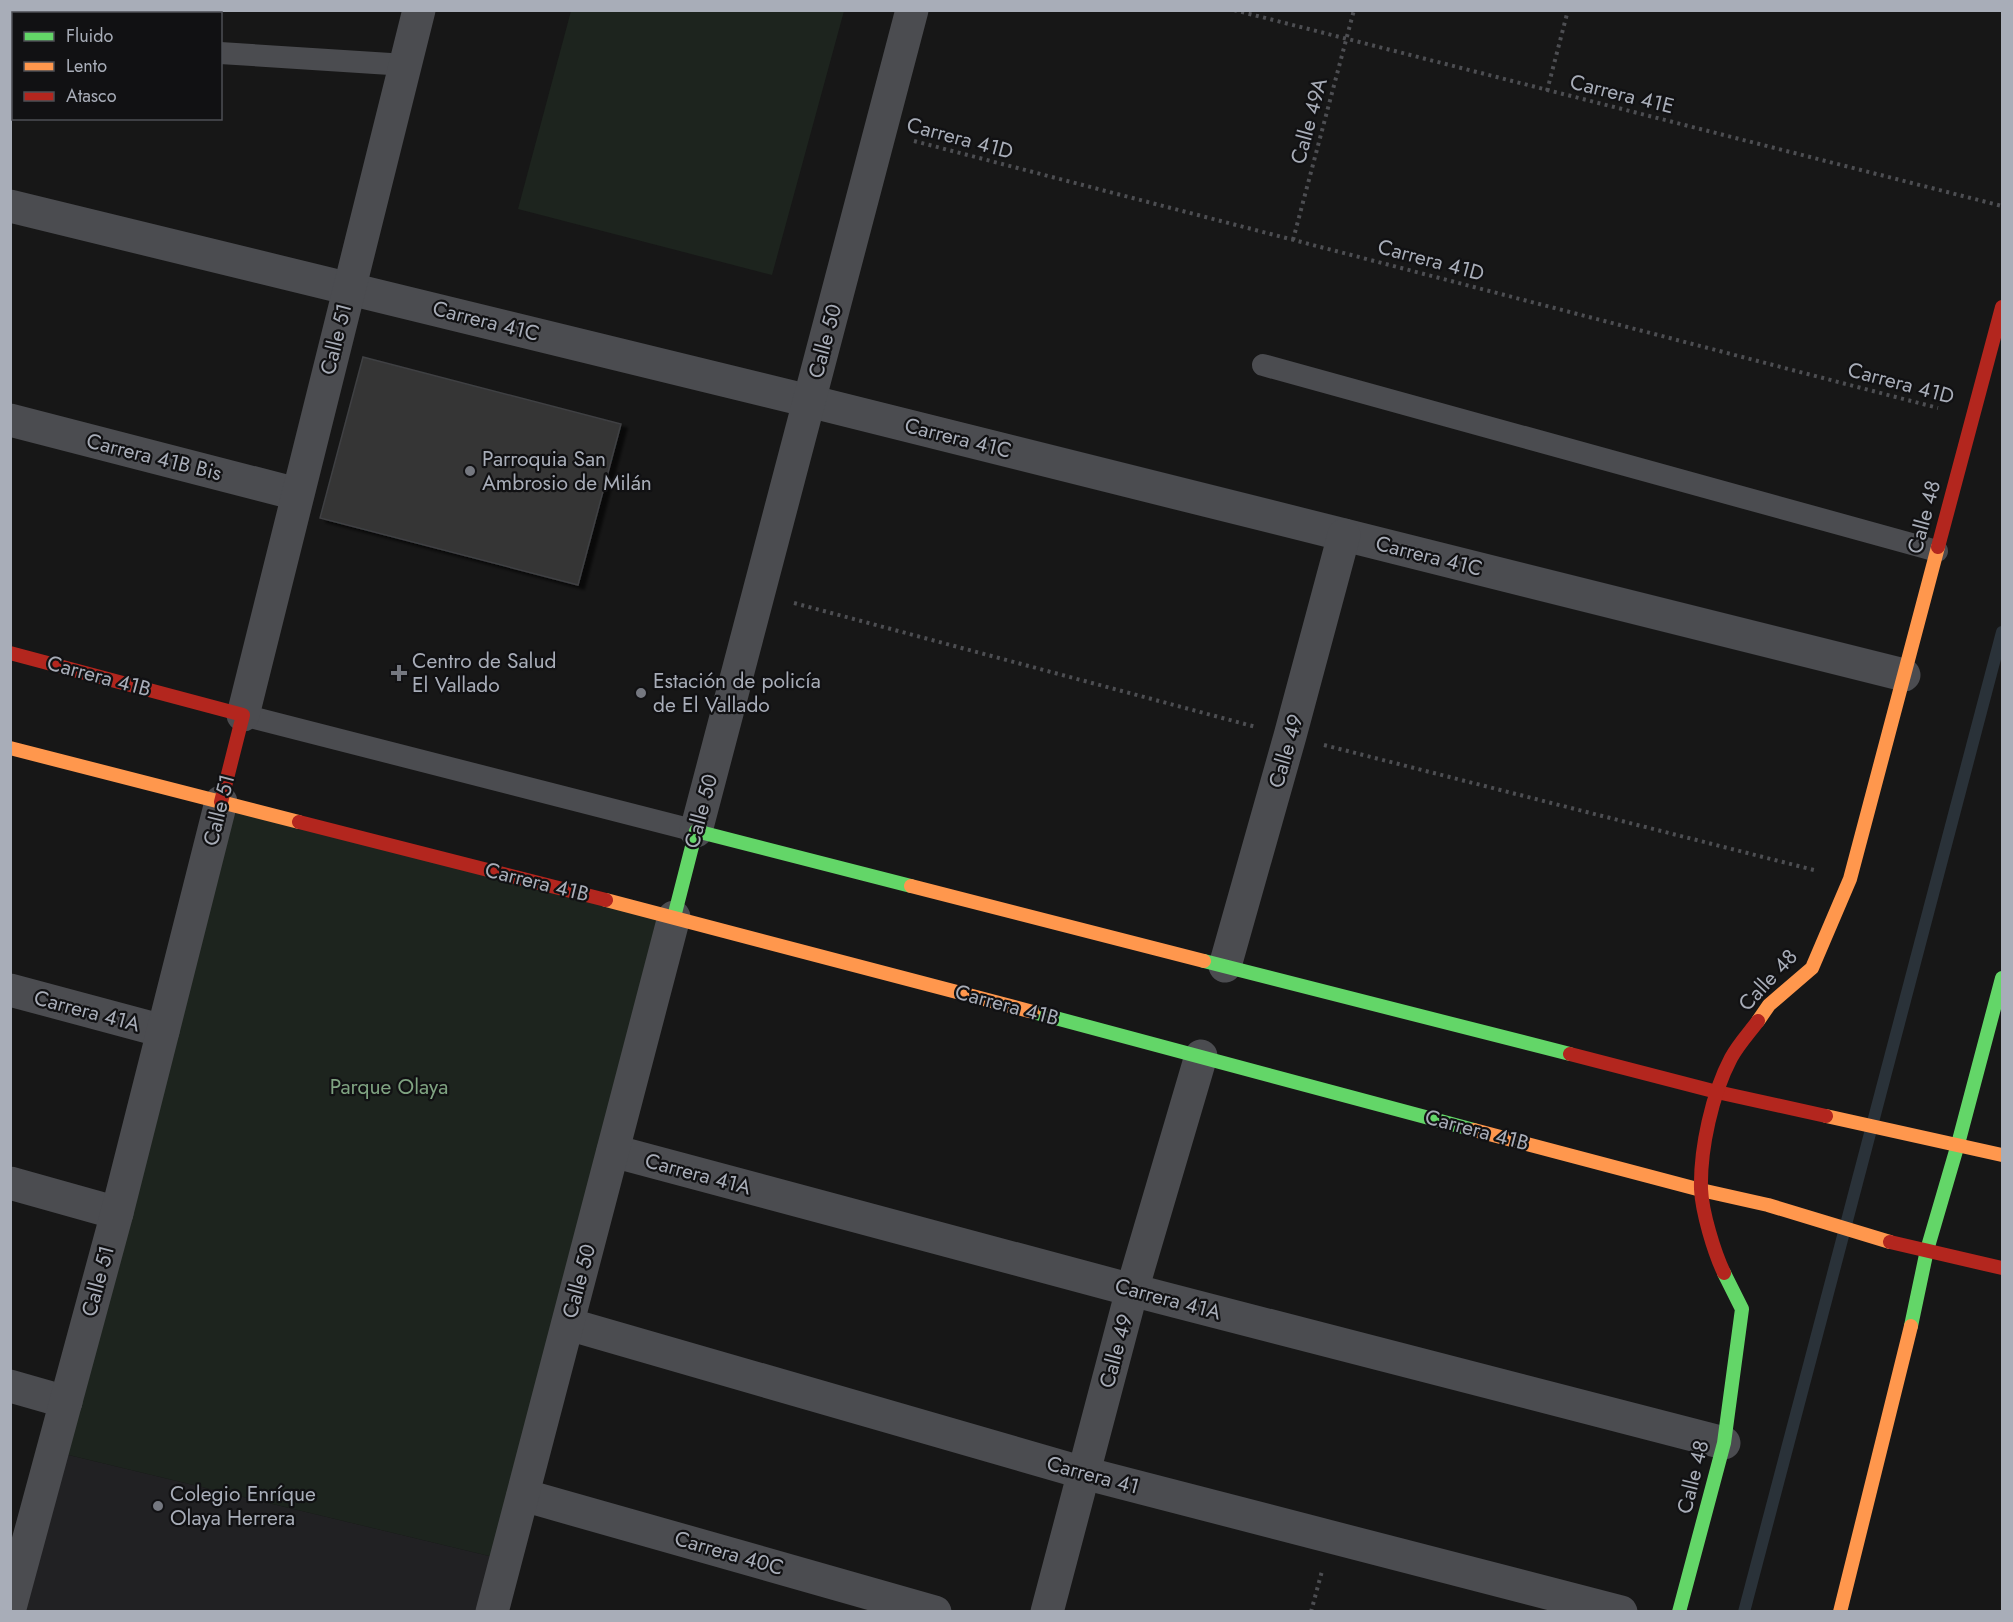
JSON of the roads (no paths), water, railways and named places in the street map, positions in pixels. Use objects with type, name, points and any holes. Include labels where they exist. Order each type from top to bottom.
[{"type":"street","name":"Calle 51","points":[[10,1608],[16,1566],[66,1402],[117,1213],[419,10]]},
{"type":"street","name":"Calle 50","points":[[492,1611],[912,10]]},
{"type":"street","name":"Carrera 41C","points":[[10,206],[809,401],[1904,675]]},
{"type":"street","name":"Calle 48","points":[[1679,1611],[1724,1443],[1742,1309],[1719,1263],[1709,1231],[1701,1190],[1705,1141],[1717,1092],[1731,1058],[1769,1005],[1812,968],[1850,879],[2002,307]]},
{"type":"street","name":"Carrera 41B Bis","points":[[10,420],[297,494]]},
{"type":"street","name":"Calle 49","points":[[1225,966],[1344,535]]},
{"type":"street","name":"Carrera 41B","points":[[10,652],[243,714]]},
{"type":"street","name":"Carrera 41B","points":[[10,748],[674,917],[1701,1190],[1768,1205],[1886,1241],[2002,1268]]},
{"type":"street","name":"Carrera 41B","points":[[696,831],[1717,1092],[2002,1155]]},
{"type":"street","points":[[1840,1611],[1921,1284],[1927,1250],[2002,978]]},
{"type":"street","name":"Carrera 41A","points":[[10,990],[163,1031]]},
{"type":"street","name":"Calle 49","points":[[1047,1611],[1132,1290],[1201,1056]]},
{"type":"street","name":"Carrera 41A","points":[[613,1151],[1132,1290],[1724,1443]]},
{"type":"street","points":[[10,1183],[117,1213]]},
{"type":"street","name":"Carrera 41","points":[[568,1324],[1084,1473],[1621,1611]]},
{"type":"street","points":[[10,1386],[66,1402]]},
{"type":"street","name":"Carrera 40C","points":[[523,1496],[935,1611]]},
{"type":"lane","points":[[222,53],[406,65]]},
{"type":"lane","points":[[1263,365],[1937,551]]},
{"type":"lane","name":"Carrera 41B","points":[[243,714],[696,831]]},
{"type":"waterway","points":[[1744,1612],[2002,632]]},
{"type":"place","name":"Parroquia San Ambrosio de Milán","points":[[470,471]]},
{"type":"place","name":"Centro de Salud El Vallado","points":[[399,673]]},
{"type":"place","name":"Estación de policía de El Vallado","points":[[641,693]]},
{"type":"place","name":"Colegio Enríque Olaya Herrera","points":[[158,1506]]},
{"type":"park label","name":"Parque Olaya","points":[[389,1087]]}]
